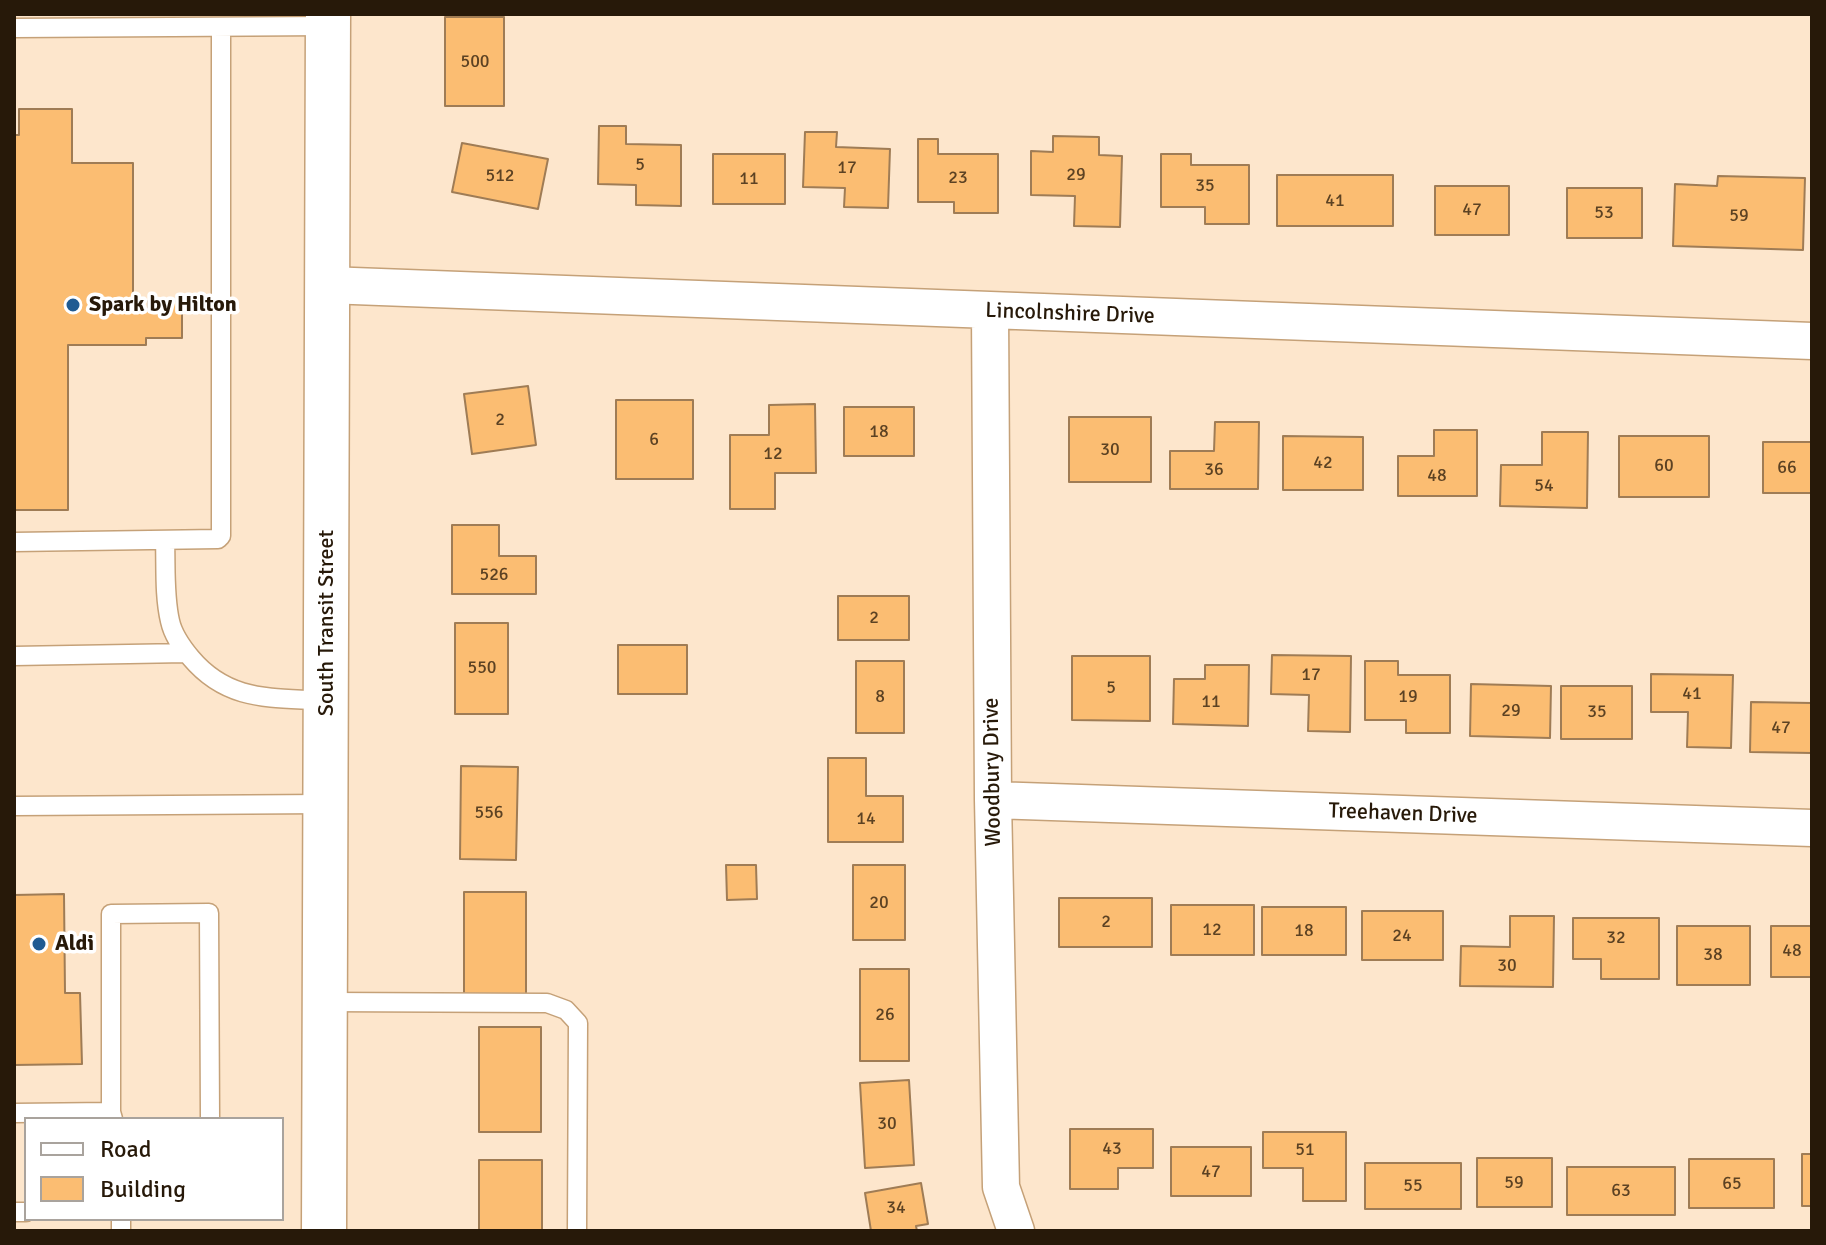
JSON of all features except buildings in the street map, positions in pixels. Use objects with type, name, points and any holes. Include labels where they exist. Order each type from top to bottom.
[{"type":"highway","name":"South Transit Street","points":[[324,1231],[328,20]]},
{"type":"street","name":"Lincolnshire Drive","points":[[327,285],[1812,341]]},
{"type":"street","name":"Woodbury Drive","points":[[990,311],[993,800],[1001,1187],[1016,1231]]},
{"type":"street","name":"Treehaven Drive","points":[[993,800],[1812,828]]},
{"type":"lane","points":[[14,28],[221,27],[328,20]]},
{"type":"lane","points":[[14,542],[218,539],[221,536],[221,27]]},
{"type":"lane","points":[[165,540],[168,611],[173,631],[202,671],[221,686],[253,696],[326,701]]},
{"type":"lane","points":[[14,656],[186,653]]},
{"type":"lane","points":[[14,806],[326,804]]},
{"type":"lane","points":[[14,1113],[112,1116],[111,914],[209,913],[210,1117]]},
{"type":"lane","points":[[325,1002],[547,1003],[566,1010],[578,1023],[577,1231]]},
{"type":"place","name":"Spark by Hilton","points":[[73,305]]},
{"type":"place","name":"Aldi","points":[[39,944]]}]
